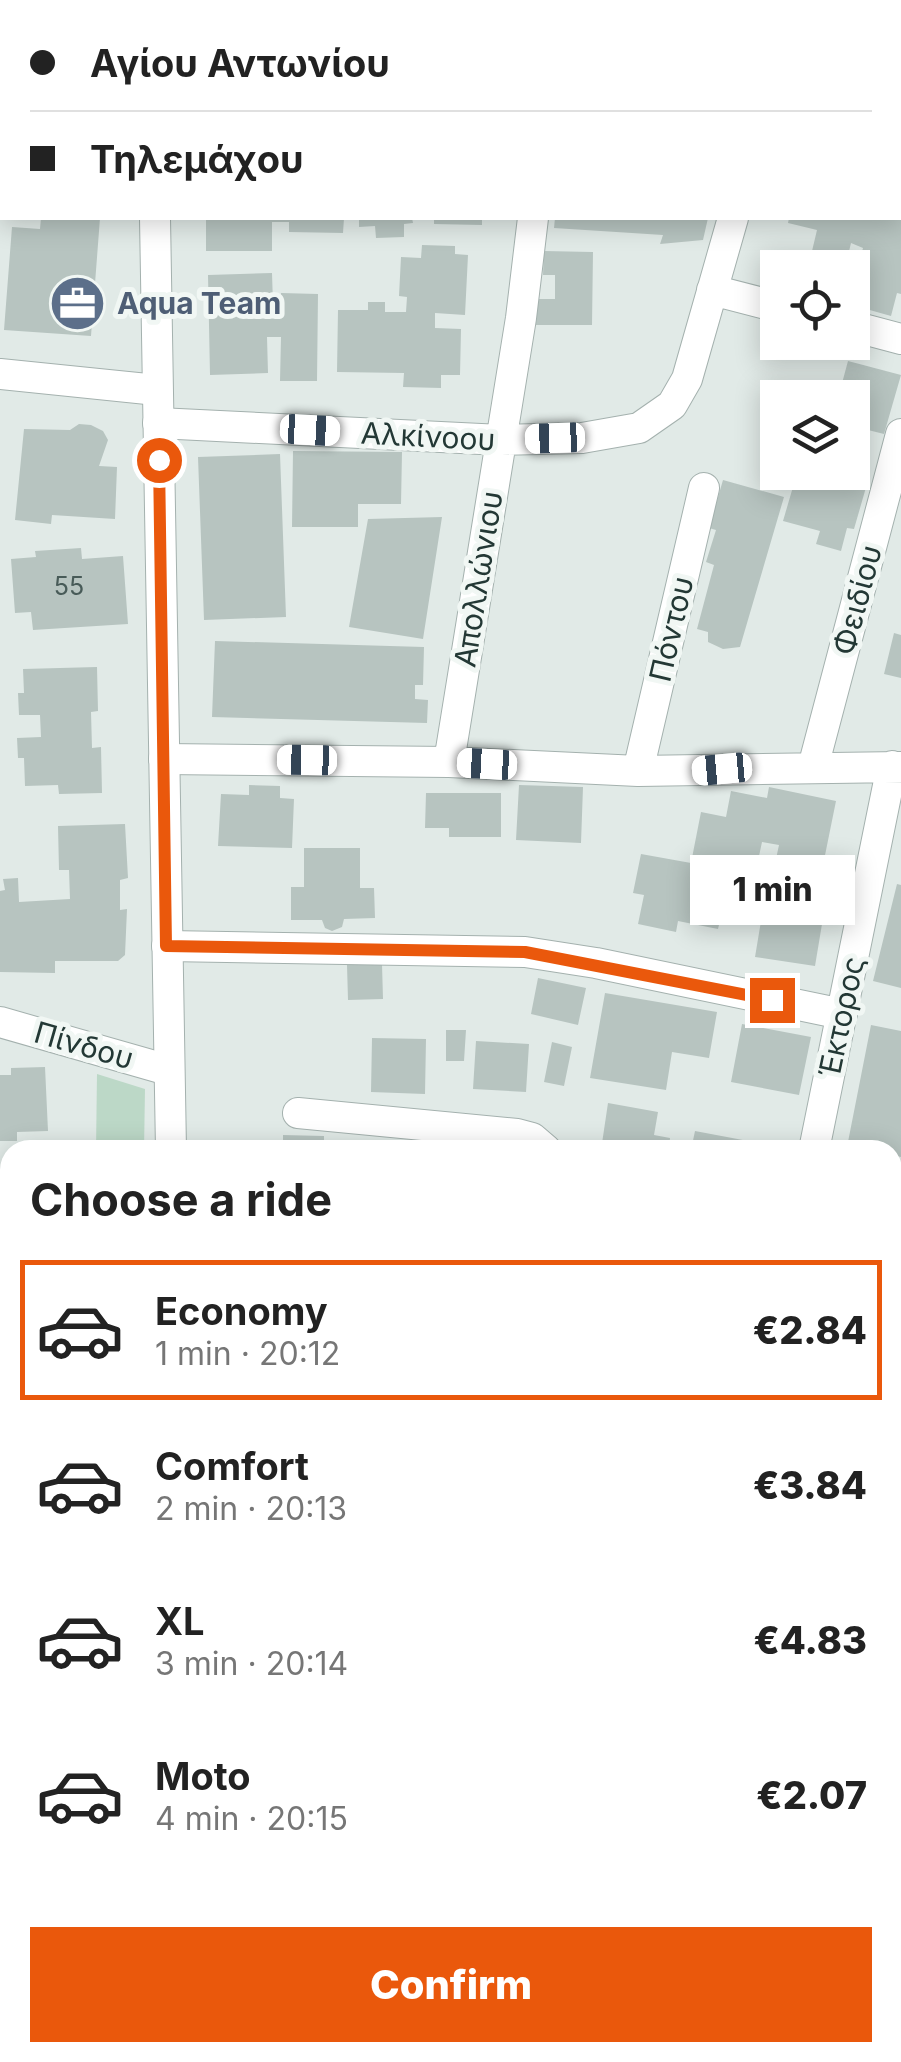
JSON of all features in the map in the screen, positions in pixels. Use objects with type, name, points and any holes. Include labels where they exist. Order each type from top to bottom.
[{"type":"street","points":[[155,220],[171,1140]]},
{"type":"street","name":"Απολλώνιου","points":[[449,762],[533,220]]},
{"type":"street","name":"Αλκίνοου","points":[[158,422],[500,440],[624,433],[652,422],[681,392],[731,220]]},
{"type":"street","points":[[712,290],[760,302]]},
{"type":"street","points":[[870,331],[901,339]]},
{"type":"street","points":[[0,374],[158,390]]},
{"type":"street","name":"Φειδίου","points":[[813,767],[901,434]]},
{"type":"street","name":"Πόντου","points":[[638,771],[704,488]]},
{"type":"street","points":[[164,759],[449,762],[638,771],[896,766]]},
{"type":"street","name":"Έκτορος","points":[[816,1140],[896,766]]},
{"type":"street","points":[[166,946],[525,952],[842,1014]]},
{"type":"street","name":"Πίνδου","points":[[0,1022],[168,1070]]},
{"type":"street","points":[[298,1113],[517,1134],[534,1140]]},
{"type":"green space","points":[[97,1074],[145,1089],[144,1140],[96,1140]]},
{"type":"building","points":[[41,220],[100,220],[91,336],[4,330],[12,227],[40,229]]},
{"type":"building","points":[[206,220],[344,220],[343,233],[289,232],[289,222],[272,222],[272,251],[206,251]]},
{"type":"building","points":[[359,220],[413,223],[404,224],[404,237],[376,238],[375,226],[359,227]]},
{"type":"building","points":[[434,220],[482,220],[482,225],[434,224]]},
{"type":"building","points":[[555,220],[708,220],[703,240],[660,244],[663,235],[554,228]]},
{"type":"building","points":[[789,220],[901,220],[901,294],[897,293],[891,316],[870,310],[870,250],[851,243],[849,250],[812,250],[817,230],[788,223]]},
{"type":"building","points":[[422,245],[455,246],[455,254],[468,255],[465,315],[435,313],[435,328],[461,329],[460,375],[441,375],[441,388],[403,387],[404,373],[337,372],[338,310],[368,310],[368,302],[385,302],[385,312],[406,312],[407,297],[399,296],[401,257],[421,258]]},
{"type":"building","points":[[544,251],[593,252],[592,325],[536,325],[537,299],[555,299],[555,275],[543,275]]},
{"type":"building","points":[[272,273],[273,304],[281,304],[281,293],[318,294],[317,381],[280,381],[281,337],[267,337],[268,373],[210,375],[208,275]]},
{"type":"building","points":[[848,361],[901,375],[884,434],[870,430],[870,380],[843,380]]},
{"type":"building","points":[[79,424],[103,431],[108,440],[99,466],[117,467],[115,519],[52,515],[51,524],[15,520],[24,429],[70,430]]},
{"type":"building","points":[[293,451],[402,452],[401,504],[358,504],[358,527],[292,527]]},
{"type":"building","points":[[280,454],[286,617],[204,620],[198,457]]},
{"type":"building","points":[[723,480],[784,497],[740,647],[723,649],[708,642],[708,632],[697,629],[714,565],[706,562],[716,530],[709,528]]},
{"type":"building","points":[[792,490],[865,490],[854,529],[847,528],[841,551],[816,544],[820,531],[783,521]]},
{"type":"building","points":[[442,517],[423,639],[349,627],[368,519]]},
{"type":"building","points":[[81,548],[82,559],[123,556],[128,624],[33,630],[31,612],[15,613],[11,559],[36,557],[35,551]]},
{"type":"building","points":[[894,633],[901,635],[901,678],[884,674]]},
{"type":"building","points":[[215,641],[424,647],[423,685],[415,685],[415,699],[428,700],[427,723],[212,717]]},
{"type":"building","points":[[97,667],[98,711],[91,712],[92,748],[101,747],[102,793],[59,794],[58,785],[25,786],[24,758],[18,758],[17,738],[41,737],[40,715],[19,715],[18,693],[24,693],[23,669]]},
{"type":"building","points":[[249,785],[280,786],[280,798],[294,799],[292,848],[218,846],[221,794],[249,795]]},
{"type":"building","points":[[519,785],[583,787],[581,843],[516,840]]},
{"type":"building","points":[[769,787],[836,801],[822,870],[830,872],[824,898],[815,895],[810,914],[766,905],[779,845],[762,842],[752,889],[742,887],[737,910],[723,908],[718,929],[678,921],[676,932],[638,924],[644,895],[633,893],[641,854],[691,863],[701,812],[726,817],[731,791],[767,798]]},
{"type":"building","points":[[426,793],[501,793],[501,837],[449,837],[449,828],[425,828]]},
{"type":"building","points":[[125,824],[128,878],[120,880],[120,910],[127,909],[125,955],[118,961],[55,961],[55,973],[0,972],[3,879],[18,878],[19,902],[70,899],[69,870],[59,870],[58,826]]},
{"type":"building","points":[[304,848],[360,848],[360,888],[374,888],[375,918],[344,919],[342,927],[332,931],[325,928],[322,920],[291,920],[291,887],[304,887]]},
{"type":"building","points":[[897,884],[901,885],[901,988],[873,981]]},
{"type":"building","points":[[762,915],[822,924],[815,966],[755,957]]},
{"type":"building","points":[[382,964],[383,999],[348,1000],[347,965]]},
{"type":"building","points":[[538,978],[586,988],[578,1025],[531,1014]]},
{"type":"building","points":[[605,993],[717,1012],[709,1058],[672,1052],[666,1090],[590,1078]]},
{"type":"building","points":[[742,1024],[811,1037],[799,1095],[731,1082]]},
{"type":"building","points":[[871,1025],[901,1031],[901,1140],[848,1140]]},
{"type":"building","points":[[446,1030],[466,1030],[464,1061],[446,1061]]},
{"type":"building","points":[[372,1038],[426,1039],[425,1094],[371,1092]]},
{"type":"building","points":[[476,1041],[529,1044],[526,1092],[473,1089]]},
{"type":"building","points":[[552,1042],[572,1047],[564,1086],[544,1082]]},
{"type":"building","points":[[45,1067],[48,1131],[17,1132],[17,1140],[0,1140],[0,1075],[11,1075],[11,1068]]},
{"type":"building","points":[[608,1103],[658,1112],[654,1135],[670,1138],[670,1140],[602,1140]]},
{"type":"building","points":[[695,1131],[743,1140],[693,1140]]},
{"type":"building","points":[[283,1135],[324,1136],[324,1140],[283,1140]]},
{"type":"place","name":"Aqua Team","points":[[78,303]]},
{"type":"route","points":[[159,460],[166,946],[525,952],[772,1000]]}]
